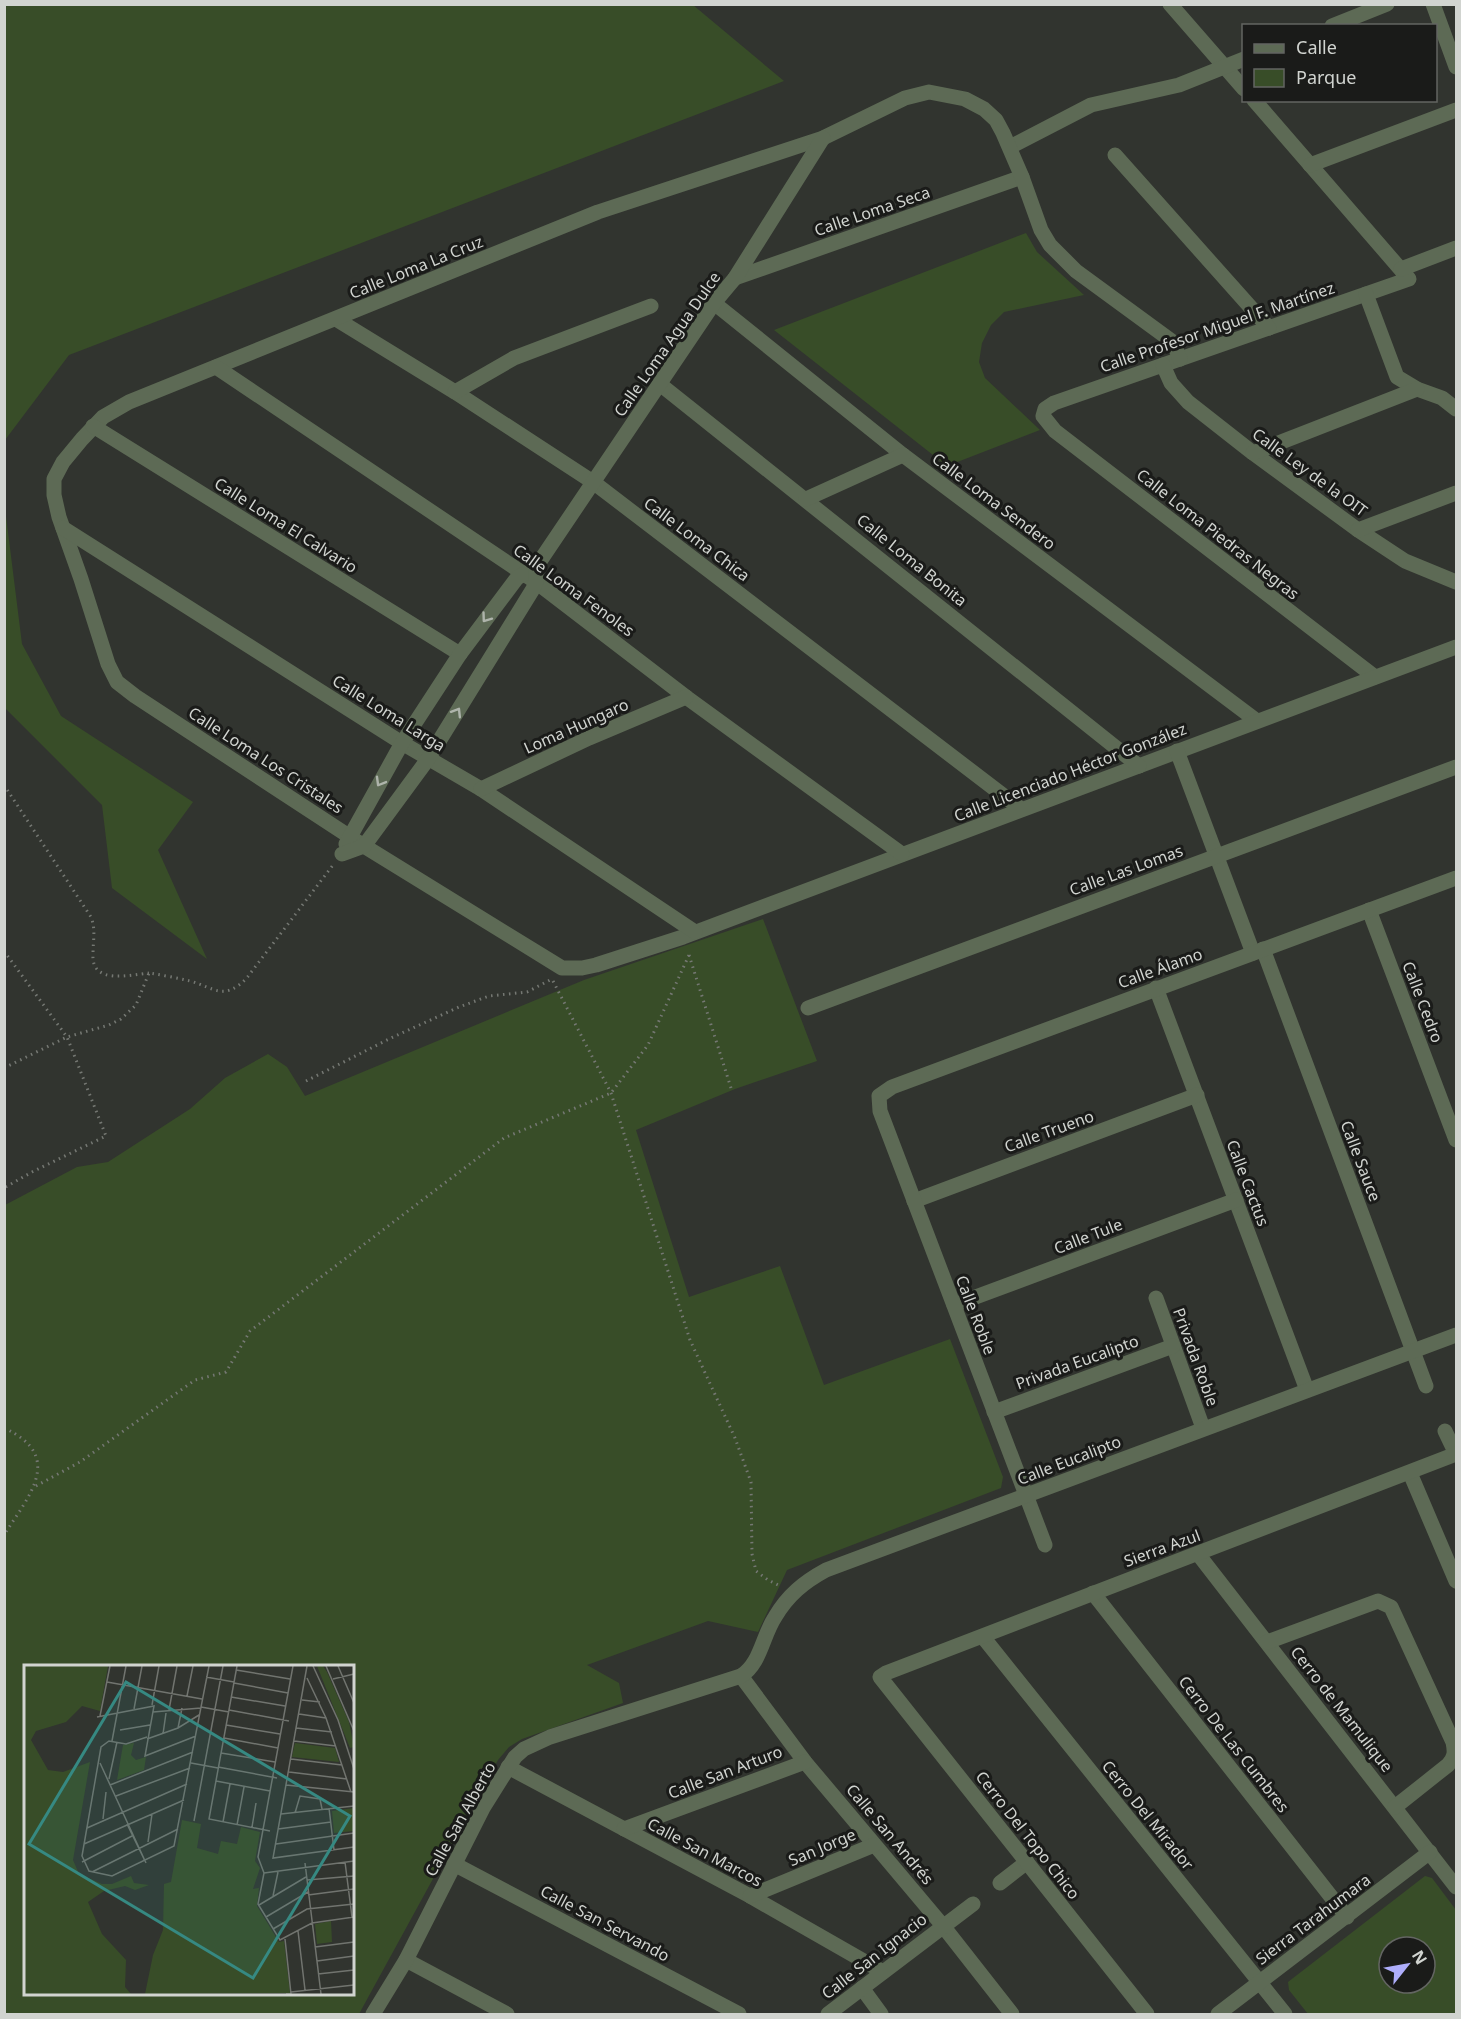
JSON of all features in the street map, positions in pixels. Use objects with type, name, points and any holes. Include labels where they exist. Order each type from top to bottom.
[{"type":"street","points":[[1170,4],[1242,87]]},
{"type":"street","points":[[1337,24],[1387,4]]},
{"type":"street","points":[[1433,4],[1456,67]]},
{"type":"street","points":[[1010,147],[1091,105],[1179,85],[1242,60]]},
{"type":"street","name":"Calle Loma La Cruz","points":[[54,479],[63,462],[93,426],[103,417],[129,402],[598,212],[823,138],[905,98],[929,92],[965,99],[984,109],[996,120],[1010,147],[1041,230],[1050,245],[1076,271],[1173,342],[1180,359]]},
{"type":"street","points":[[1256,102],[1405,274]]},
{"type":"street","points":[[1310,165],[1456,110]]},
{"type":"street","name":"Calle Loma Agua Dulce","points":[[364,846],[428,759],[518,614],[532,574],[714,303],[735,278],[823,138]]},
{"type":"street","points":[[1115,155],[1269,328]]},
{"type":"street","name":"Calle Loma Seca","points":[[735,278],[1022,177]]},
{"type":"street","name":"Calle Profesor Miguel F. Martínez","points":[[1043,417],[1045,409],[1054,403],[1366,294],[1456,248]]},
{"type":"street","points":[[1366,294],[1397,377],[1417,389],[1442,398],[1456,409]]},
{"type":"street","name":"Calle Loma Sendero","points":[[714,303],[903,455],[1257,721]]},
{"type":"street","points":[[455,392],[514,358],[651,306]]},
{"type":"street","name":"Calle Loma Chica","points":[[336,319],[455,392],[592,482],[1022,809]]},
{"type":"street","name":"Calle Ley de la OIT","points":[[1163,365],[1171,383],[1188,402],[1253,453],[1358,530],[1405,561],[1456,582]]},
{"type":"street","name":"Calle Loma Fenoles","points":[[216,367],[532,574],[687,697],[902,854]]},
{"type":"street","name":"Calle Loma Bonita","points":[[661,385],[1139,765]]},
{"type":"street","points":[[1253,453],[1417,389]]},
{"type":"street","points":[[1442,398],[1456,392]]},
{"type":"street","name":"Calle Loma Piedras Negras","points":[[1043,417],[1055,431],[1375,677]]},
{"type":"street","name":"Calle Loma El Calvario","points":[[93,426],[460,654]]},
{"type":"street","points":[[806,498],[903,455]]},
{"type":"street","name":"Calle Loma Los Cristales","points":[[54,479],[55,505],[103,652],[117,682],[557,974]]},
{"type":"street","points":[[1358,530],[1456,493]]},
{"type":"street","name":"Calle Loma Larga","points":[[63,528],[402,743],[480,789],[689,934]]},
{"type":"street","name":"Calle Loma Agua Dulce","points":[[342,854],[349,836],[402,743],[460,654],[498,600],[532,574]]},
{"type":"street","name":"Calle Licenciado Héctor González","points":[[557,974],[689,934],[1456,647]]},
{"type":"street","name":"Loma Hungaro","points":[[480,789],[589,738],[687,697]]},
{"type":"street","name":"Calle Sauce","points":[[1177,751],[1216,856],[1258,951],[1426,1386]]},
{"type":"street","name":"Calle Las Lomas","points":[[808,1008],[1456,767]]},
{"type":"street","points":[[342,854],[364,846]]},
{"type":"street","name":"Calle Álamo","points":[[879,1096],[892,1087],[1456,878]]},
{"type":"street","name":"Calle Cedro","points":[[1369,910],[1456,1140]]},
{"type":"street","name":"Calle Cactus","points":[[1156,988],[1307,1390]]},
{"type":"street","name":"Calle Trueno","points":[[914,1201],[1197,1095]]},
{"type":"street","name":"Calle Roble","points":[[879,1096],[880,1111],[1044,1545]]},
{"type":"street","name":"Calle Tule","points":[[954,1305],[1236,1200]]},
{"type":"street","name":"Privada Roble","points":[[1156,1298],[1203,1428]]},
{"type":"street","name":"Calle Eucalipto","points":[[741,1676],[752,1668],[774,1618],[793,1592],[826,1570],[1456,1335]]},
{"type":"street","name":"Privada Eucalipto","points":[[994,1412],[1173,1346]]},
{"type":"street","points":[[1445,1431],[1456,1454]]},
{"type":"street","name":"Sierra Azul","points":[[880,1677],[1456,1454]]},
{"type":"street","points":[[1410,1473],[1456,1581]]},
{"type":"street","name":"Cerro de Mamulique","points":[[1198,1554],[1456,1887]]},
{"type":"street","name":"Cerro De Las Cumbres","points":[[1093,1593],[1347,1917]]},
{"type":"street","points":[[1267,1642],[1378,1601],[1391,1607],[1455,1750],[1454,1758],[1448,1765],[1395,1807]]},
{"type":"street","name":"Cerro Del Mirador","points":[[983,1637],[1285,2014]]},
{"type":"street","name":"Calle San Andrés","points":[[741,1676],[805,1762],[943,1926],[1012,2014]]},
{"type":"street","name":"Calle San Alberto","points":[[373,2014],[406,1960],[483,1808],[515,1757],[535,1743],[741,1676]]},
{"type":"street","name":"Cerro Del Topo Chico","points":[[880,1677],[1147,2014]]},
{"type":"street","name":"Calle San Arturo","points":[[624,1829],[805,1762]]},
{"type":"street","name":"Calle San Marcos","points":[[508,1767],[750,1896],[884,1972]]},
{"type":"street","name":"San Jorge","points":[[750,1896],[874,1845]]},
{"type":"street","name":"Sierra Tarahumara","points":[[1218,2014],[1430,1852]]},
{"type":"street","points":[[1000,1882],[1026,1862]]},
{"type":"street","name":"Calle San Servando","points":[[454,1864],[740,2014]]},
{"type":"street","name":"Calle San Ignacio","points":[[828,2014],[973,1904]]},
{"type":"street","points":[[406,1960],[507,2014]]},
{"type":"street","points":[[862,1989],[881,2014]]},
{"type":"path","points":[[4,785],[91,917],[95,936],[93,959],[95,967],[100,974],[110,977],[148,973],[191,982],[214,991],[226,992],[237,987],[246,979],[342,854]]},
{"type":"path","points":[[689,934],[689,955],[731,1088]]},
{"type":"path","points":[[4,951],[67,1037],[106,1136],[4,1188]]},
{"type":"path","points":[[36,1486],[80,1462],[195,1380],[226,1372],[250,1331],[504,1138],[611,1093],[648,1045],[689,955]]},
{"type":"path","points":[[4,1068],[67,1037],[109,1025],[130,1012],[136,1005],[148,973]]},
{"type":"path","points":[[306,1081],[459,1007],[489,996],[527,993],[557,974],[611,1093],[690,1340],[735,1438],[751,1482],[752,1554],[756,1572],[793,1592]]},
{"type":"path","points":[[4,1428],[31,1448],[37,1459],[39,1470],[36,1486],[4,1535]]},
{"type":"green space","points":[[4,5],[693,5],[784,81],[69,355],[5,440]]},
{"type":"green space","points":[[1026,233],[1037,252],[1084,295],[1004,312],[991,325],[982,343],[979,362],[985,378],[1040,430],[947,466],[774,330]]},
{"type":"green space","points":[[5,508],[22,644],[61,716],[193,802],[158,850],[207,959],[112,888],[102,805],[5,708]]},
{"type":"green space","points":[[763,919],[817,1061],[735,1089],[636,1130],[689,1297],[780,1266],[824,1385],[950,1339],[1003,1477],[1001,1488],[787,1570],[758,1632],[708,1621],[587,1665],[619,1683],[623,1703],[522,1739],[509,1747],[498,1760],[359,2014],[5,2014],[5,1205],[77,1167],[108,1162],[190,1109],[225,1078],[268,1054],[287,1067],[305,1096],[584,980]]},
{"type":"green space","points":[[1425,1876],[1432,1878],[1456,1910],[1456,2014],[1308,2014],[1289,1990],[1288,1982]]}]
